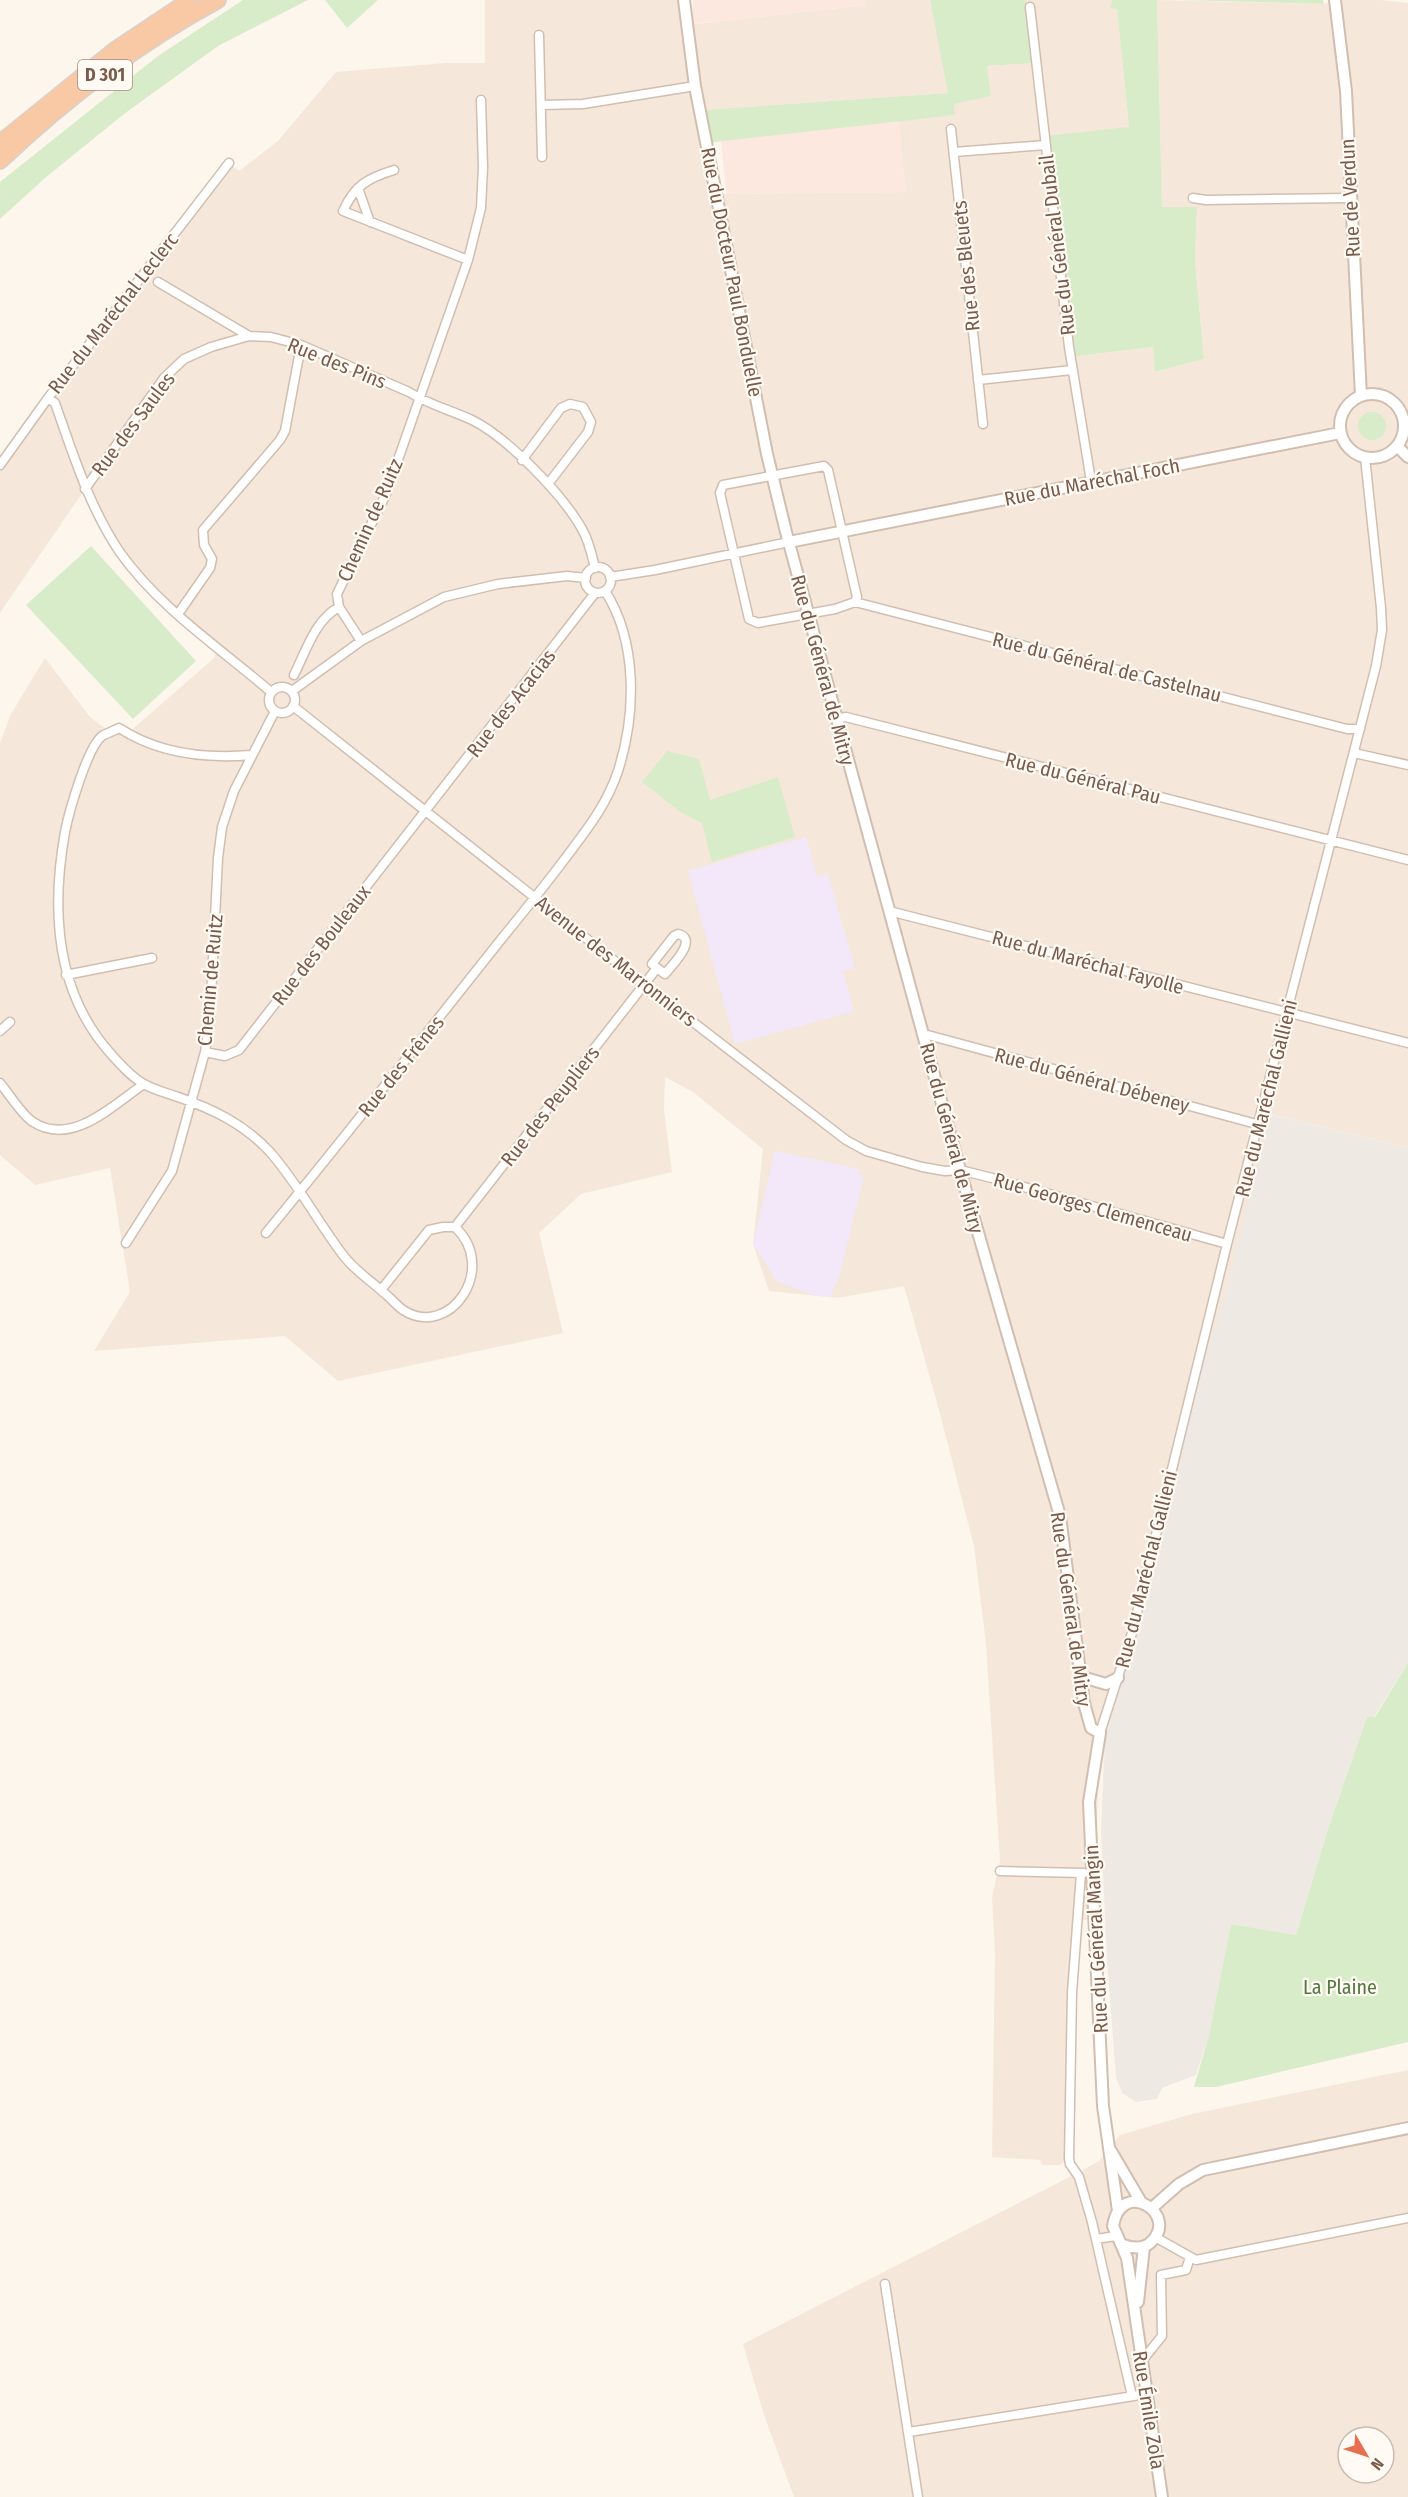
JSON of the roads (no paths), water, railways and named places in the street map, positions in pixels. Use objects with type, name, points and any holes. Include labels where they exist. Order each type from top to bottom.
[{"type":"highway","name":"D 301","points":[[0,142],[115,50],[190,0]]},
{"type":"highway","name":"D 301","points":[[0,161],[45,119],[137,50],[218,0]]},
{"type":"street","name":"Rue du Docteur Paul Bonduelle","points":[[684,0],[695,86],[772,475],[789,543]]},
{"type":"street","name":"Rue de Verdun","points":[[1335,0],[1346,91],[1361,396]]},
{"type":"street","name":"Rue du Général Dubail","points":[[1030,7],[1072,370],[1091,481]]},
{"type":"street","points":[[539,35],[542,157]]},
{"type":"street","points":[[541,105],[583,104],[695,86]]},
{"type":"street","name":"Chemin de Ruitz","points":[[361,641],[339,607],[337,594],[386,494],[468,260],[481,208],[483,167],[481,100]]},
{"type":"street","name":"Rue des Bleuets","points":[[951,129],[983,424]]},
{"type":"street","points":[[954,152],[1046,145]]},
{"type":"street","name":"Rue du Maréchal Leclerc","points":[[0,465],[48,398],[229,163]]},
{"type":"street","points":[[394,170],[371,177],[350,195],[343,211],[468,260]]},
{"type":"street","points":[[358,188],[370,222]]},
{"type":"street","points":[[1193,198],[1206,200],[1350,198]]},
{"type":"street","name":"Rue des Pins","points":[[158,282],[249,336],[302,345],[472,420],[489,430],[548,484],[582,530],[595,568]]},
{"type":"street","name":"Rue des Saules","points":[[85,489],[164,378],[184,359],[210,347],[249,336]]},
{"type":"street","points":[[178,614],[210,568],[212,559],[204,545],[203,530],[280,440],[285,431],[302,345]]},
{"type":"street","points":[[978,380],[1072,370]]},
{"type":"street","points":[[1377,394],[1384,396],[1397,405],[1406,419],[1397,446],[1386,455],[1365,457],[1351,450],[1340,433],[1341,416],[1344,409],[1361,396],[1377,394]]},
{"type":"street","points":[[48,398],[55,403],[85,489],[120,552],[148,586],[178,614],[271,692]]},
{"type":"street","points":[[522,460],[561,408],[570,404],[583,407],[591,422],[588,432],[548,484]]},
{"type":"street","name":"Rue du Maréchal Foch","points":[[789,543],[1340,433]]},
{"type":"street","points":[[1397,446],[1408,458]]},
{"type":"street","name":"Rue du Maréchal Gallieni","points":[[1100,1733],[1132,1633],[1227,1244],[1260,1125],[1376,666],[1382,630],[1365,457]]},
{"type":"street","points":[[824,466],[828,470],[843,532],[856,597],[855,602],[850,606],[758,623],[749,619],[720,493],[723,485],[824,466]]},
{"type":"street","points":[[610,577],[789,543]]},
{"type":"street","name":"Rue du Général de Mitry","points":[[789,543],[960,1170],[1060,1516],[1088,1718],[1091,1728],[1100,1733]]},
{"type":"street","points":[[595,568],[604,569],[610,577],[610,585],[605,591],[595,592],[588,587],[586,578],[595,568]]},
{"type":"street","points":[[292,691],[361,641],[444,597],[498,584],[567,576],[586,578]]},
{"type":"street","name":"Rue des Frênes","points":[[266,1233],[535,897],[592,823],[609,794],[618,771],[629,724],[628,652],[623,627],[605,591]]},
{"type":"street","name":"Rue des Acacias","points":[[425,812],[595,592]]},
{"type":"street","name":"Rue du Général de Castelnau","points":[[855,602],[1336,726],[1360,729]]},
{"type":"street","name":"Chemin de Ruitz","points":[[294,675],[324,617],[339,607]]},
{"type":"street","points":[[280,686],[292,691],[295,698],[293,706],[286,712],[275,711],[268,702],[271,692],[280,686]]},
{"type":"street","name":"Avenue des Marronniers","points":[[293,706],[645,986],[846,1140],[866,1151],[922,1167],[945,1171],[960,1170]]},
{"type":"street","name":"Chemin de Ruitz","points":[[126,1244],[172,1171],[205,1052],[214,970],[218,858],[222,827],[234,790],[275,711]]},
{"type":"street","name":"Rue du Général Pau","points":[[836,719],[846,717],[1408,860]]},
{"type":"street","points":[[251,755],[194,755],[160,748],[119,728],[101,737],[83,771],[69,811],[61,855],[60,940],[66,975],[78,1007],[96,1037],[121,1065],[144,1084],[227,1117],[249,1131],[270,1152],[344,1257],[381,1290],[404,1310],[417,1316],[432,1316],[451,1310],[470,1287],[474,1266],[471,1248],[463,1234],[455,1227],[429,1230],[381,1290]]},
{"type":"street","points":[[1354,753],[1408,765]]},
{"type":"street","name":"Rue des Bouleaux","points":[[205,1052],[225,1056],[239,1050],[425,812]]},
{"type":"street","name":"Rue du Maréchal Fayolle","points":[[889,911],[1408,1043]]},
{"type":"street","name":"Rue des Peupliers","points":[[683,935],[687,940],[686,947],[665,974],[657,968],[652,964],[674,936],[683,935]]},
{"type":"street","points":[[66,975],[152,958]]},
{"type":"street","name":"Rue des Peupliers","points":[[455,1227],[657,968]]},
{"type":"street","points":[[0,1032],[10,1022]]},
{"type":"street","name":"Rue du Général Débeney","points":[[924,1034],[1260,1125]]},
{"type":"street","points":[[0,1083],[32,1122],[56,1131],[81,1126],[144,1084]]},
{"type":"street","name":"Rue Georges Clemenceau","points":[[960,1170],[1227,1244]]},
{"type":"street","points":[[1082,1677],[1106,1684],[1118,1678]]},
{"type":"street","name":"Rue du Général Mangin","points":[[1100,1733],[1089,1803],[1101,2065],[1108,2145],[1118,2211]]},
{"type":"street","points":[[1000,1871],[1094,1873]]},
{"type":"street","name":"Rue du Général Mangin","points":[[1081,1873],[1072,1993],[1069,2158],[1079,2177],[1096,2239],[1132,2396]]},
{"type":"street","points":[[1152,2208],[1179,2184],[1203,2170],[1408,2128]]},
{"type":"street","name":"Rue du Général Mangin","points":[[1108,2145],[1141,2202]]},
{"type":"street","points":[[1096,2239],[1119,2240],[1136,2248],[1144,2247],[1155,2237],[1159,2223],[1152,2208],[1141,2202],[1130,2202],[1118,2211],[1113,2226],[1119,2240],[1127,2258],[1137,2324]]},
{"type":"street","points":[[1155,2237],[1196,2260],[1408,2218]]},
{"type":"street","points":[[1137,2324],[1144,2247]]},
{"type":"street","points":[[1141,2362],[1162,2336],[1161,2275],[1186,2270],[1190,2257]]},
{"type":"street","points":[[885,2284],[918,2497]]},
{"type":"street","name":"Rue Émile Zola","points":[[1137,2324],[1162,2497]]},
{"type":"street","points":[[909,2432],[1146,2394]]},
{"type":"park label","name":"La Plaine","points":[[1340,1987]]}]
